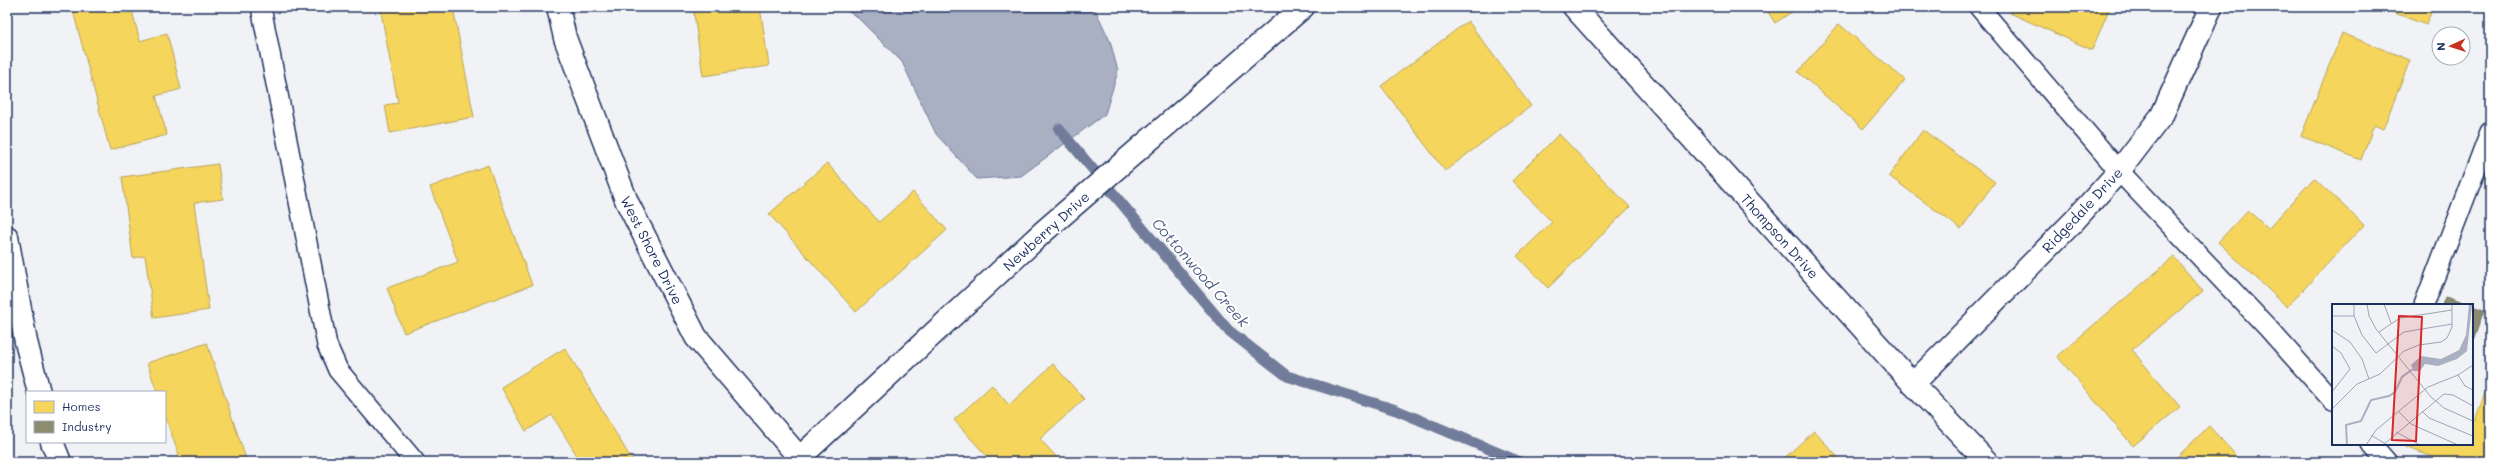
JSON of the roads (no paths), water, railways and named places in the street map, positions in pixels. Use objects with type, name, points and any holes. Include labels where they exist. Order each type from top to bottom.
[{"type":"street","name":"West Shore Drive","points":[[558,7],[565,38],[627,202],[696,337],[799,461]]},
{"type":"street","name":"Newberry Drive","points":[[799,461],[1043,232],[1213,86],[1302,7]]},
{"type":"street","name":"Thompson Drive","points":[[1574,7],[1913,384],[1987,462]]},
{"type":"street","name":"Ridgedale Drive","points":[[1913,384],[2073,222],[2119,171],[2162,115],[2211,7]]},
{"type":"street","points":[[7,237],[26,342],[38,391]]},
{"type":"street","points":[[52,443],[60,462]]},
{"type":"lane","points":[[261,7],[327,345],[338,370],[415,462]]},
{"type":"lane","points":[[1979,7],[2119,171],[2267,327],[2332,400]]},
{"type":"lane","points":[[2424,304],[2490,132]]},
{"type":"lane","points":[[2372,445],[2387,462]]},
{"type":"water","points":[[840,7],[1094,7],[1110,41],[1118,71],[1105,114],[1021,176],[977,179],[936,134],[902,62],[856,16]]},
{"type":"waterway","name":"Cottonwood Creek","points":[[1059,129],[1228,330],[1287,376],[1396,410],[1520,462]]}]
